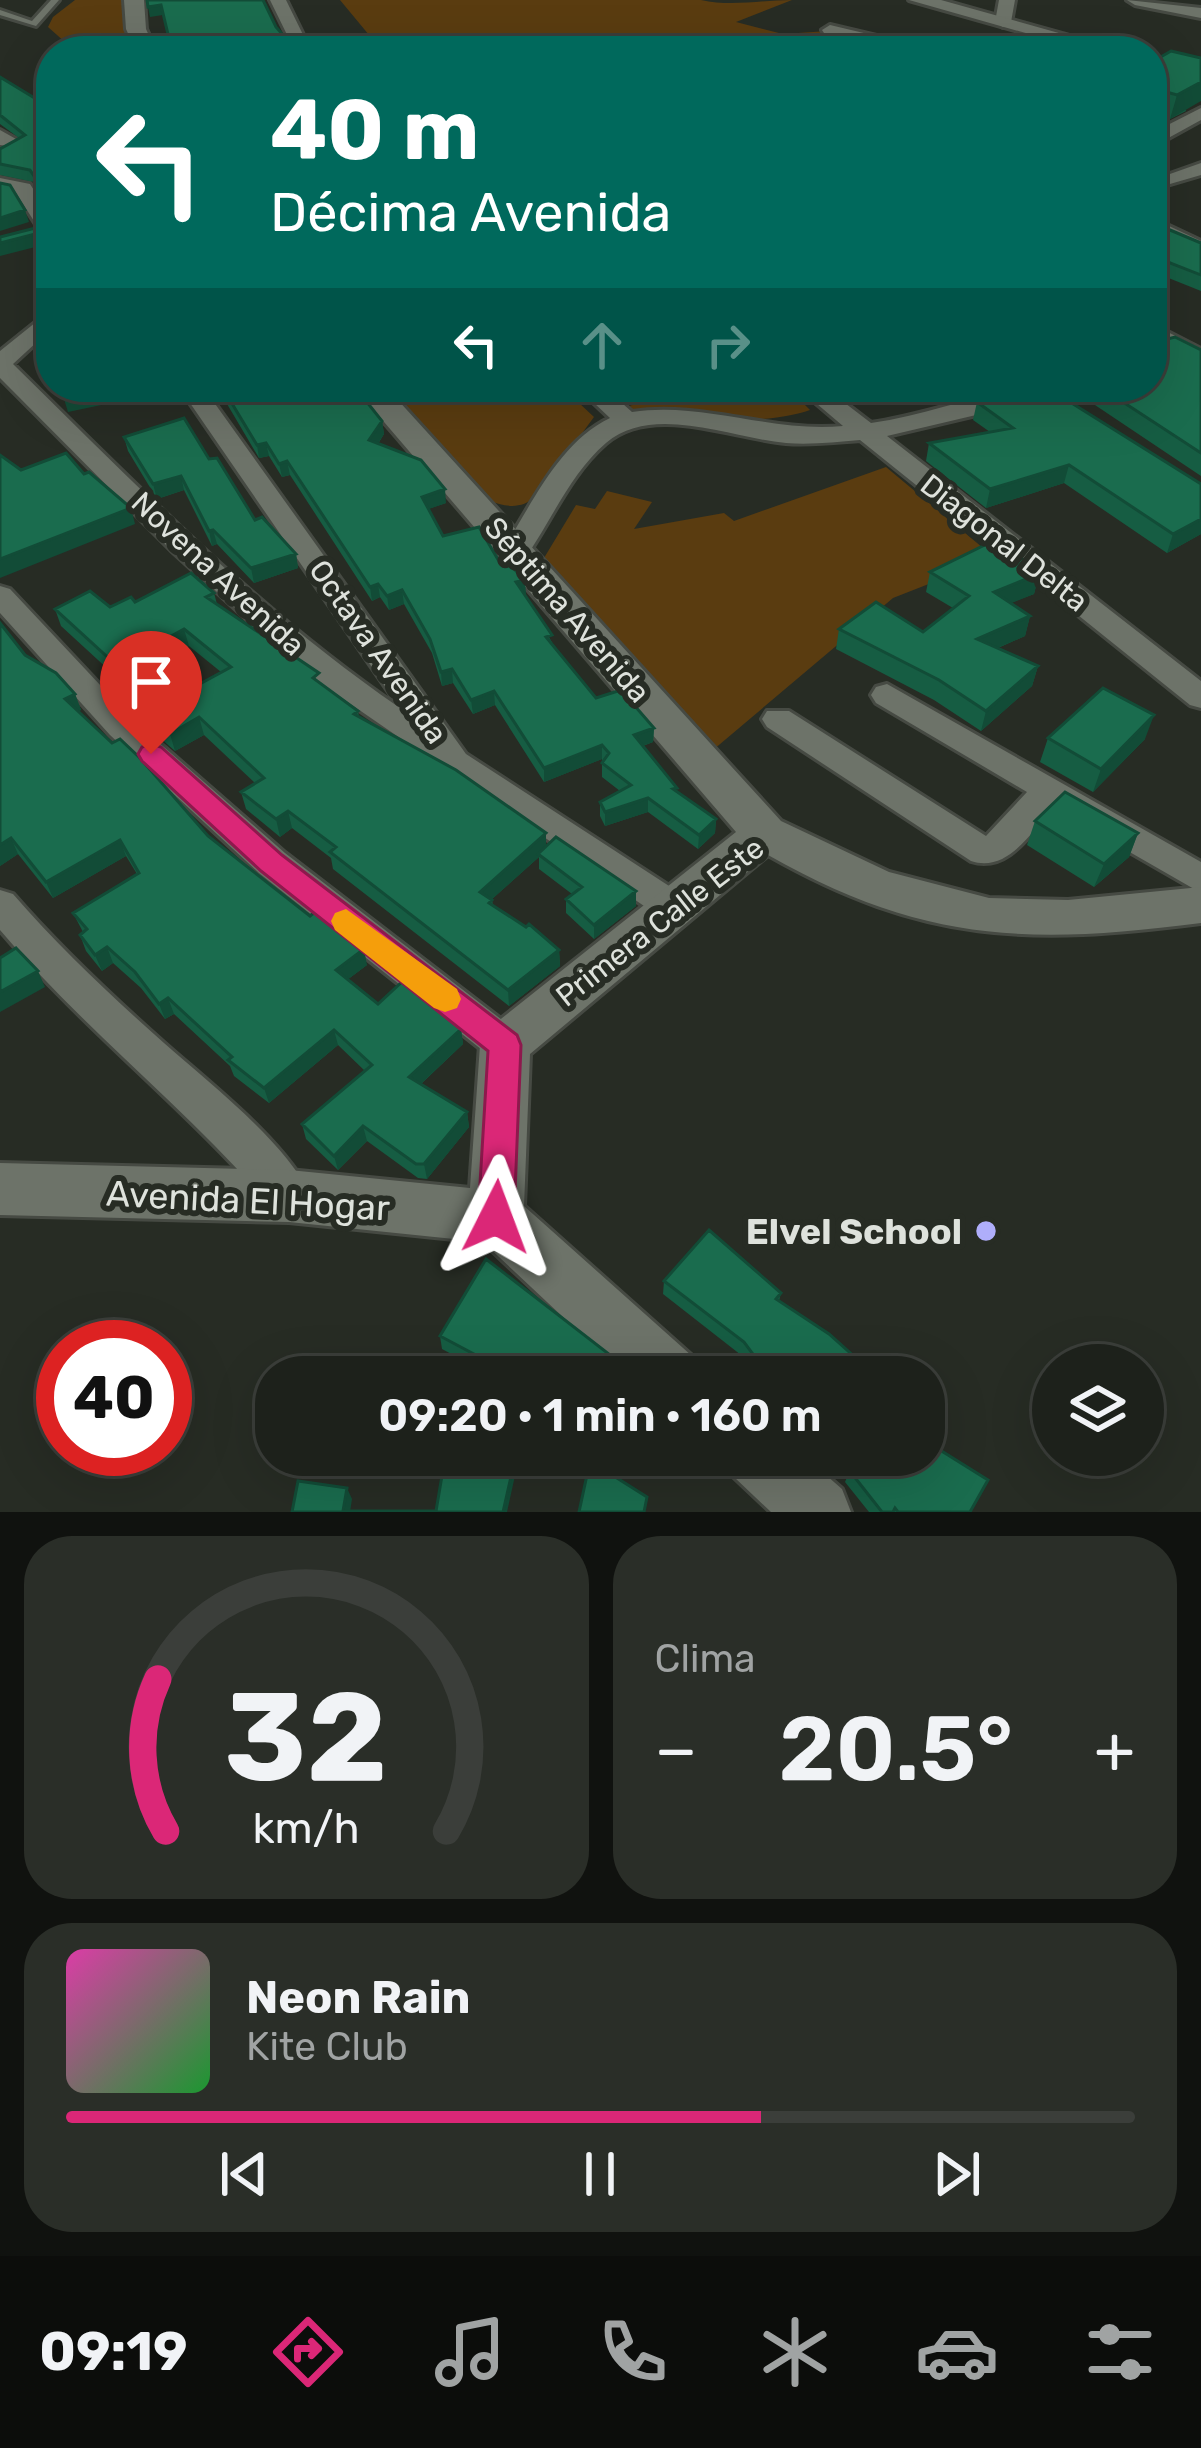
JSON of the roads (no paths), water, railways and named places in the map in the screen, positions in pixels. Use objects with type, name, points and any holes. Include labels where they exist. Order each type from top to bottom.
[{"type":"street","points":[[134,0],[139,36]]},
{"type":"street","points":[[278,0],[296,36]]},
{"type":"street","points":[[919,0],[1057,36]]},
{"type":"street","points":[[1004,22],[1007,0]]},
{"type":"street","points":[[1135,0],[1201,13]]},
{"type":"street","points":[[830,30],[856,36]]},
{"type":"street","points":[[1167,132],[1201,113]]},
{"type":"street","points":[[1167,179],[1201,169]]},
{"type":"street","points":[[0,184],[23,188],[36,213]]},
{"type":"street","points":[[1167,232],[1201,249]]},
{"type":"street","points":[[0,364],[36,331]]},
{"type":"street","points":[[1167,337],[1201,334]]},
{"type":"street","points":[[1167,343],[1201,359]]},
{"type":"street","name":"Novena Avenida","points":[[0,364],[36,400]]},
{"type":"street","name":"Novena Avenida","points":[[38,402],[181,544],[318,667],[454,762]]},
{"type":"street","name":"Octava Avenida","points":[[202,402],[454,762],[673,907]]},
{"type":"street","name":"Séptima Avenida","points":[[382,402],[724,792],[765,832]]},
{"type":"street","points":[[606,402],[627,420]]},
{"type":"street","name":"Diagonal Delta","points":[[827,402],[1201,698]]},
{"type":"street","points":[[516,551],[582,449],[627,420],[671,420],[798,436],[928,422],[993,402]]},
{"type":"street","points":[[0,595],[121,727],[272,863],[505,1045],[496,1217],[648,1356]]},
{"type":"street","points":[[886,695],[1201,880]]},
{"type":"street","points":[[778,719],[983,852],[995,849],[1048,791]]},
{"type":"street","name":"Primera Calle Este","points":[[505,1045],[765,832],[879,886],[990,916],[1072,918],[1201,905]]},
{"type":"street","points":[[0,904],[32,946],[244,1140],[289,1196]]},
{"type":"street","name":"Avenida El Hogar","points":[[0,1189],[289,1196],[496,1217]]},
{"type":"street","points":[[779,1476],[819,1512]]},
{"type":"lane","points":[[0,10],[22,0]]},
{"type":"lane","points":[[0,10],[33,25],[56,0]]},
{"type":"place","name":"Elvel School","points":[[986,1231]]}]
